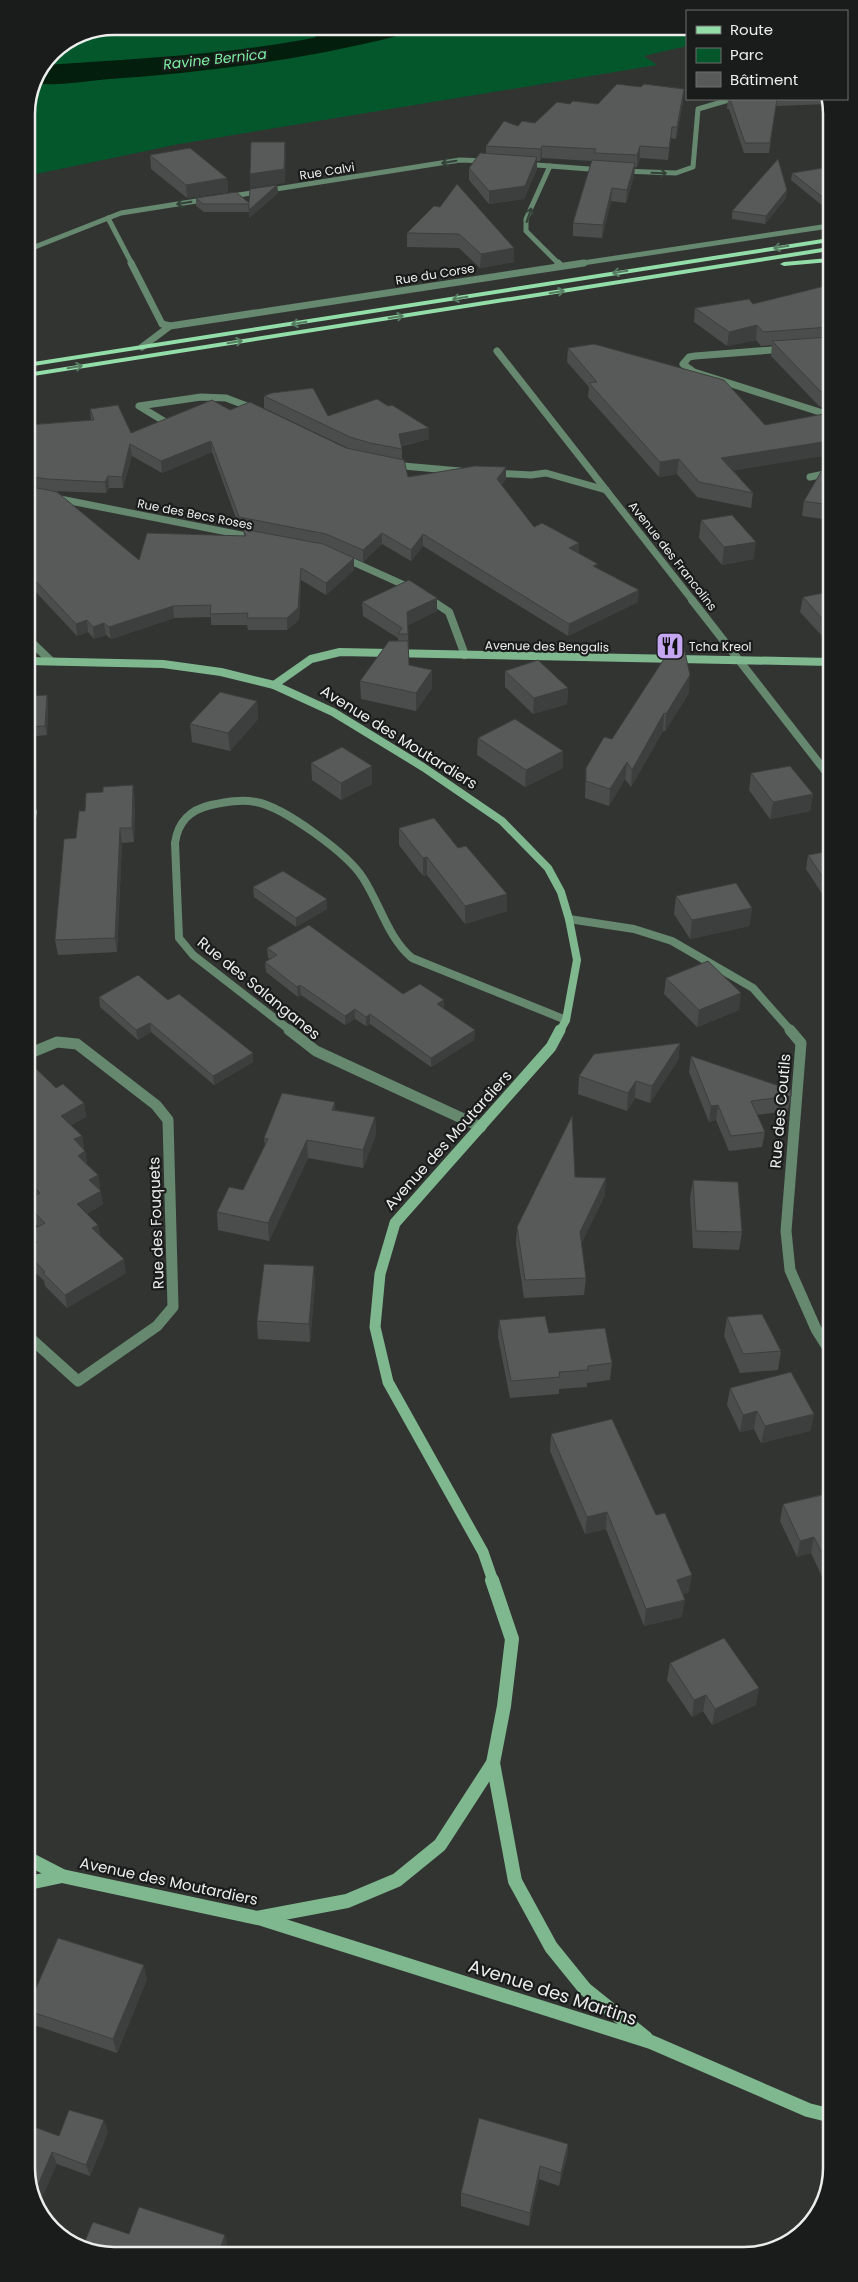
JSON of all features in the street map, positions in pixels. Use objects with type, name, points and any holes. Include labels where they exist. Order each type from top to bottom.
[{"type":"main road","points":[[35,364],[823,241]]},
{"type":"main road","points":[[35,374],[823,250]]},
{"type":"main road","points":[[719,266],[823,260]]},
{"type":"street","points":[[513,163],[660,173],[676,173],[688,170],[692,167],[698,109],[729,100]]},
{"type":"street","name":"Rue Calvi","points":[[35,247],[120,213],[460,160],[494,161]]},
{"type":"street","points":[[550,166],[526,219],[526,231],[561,266]]},
{"type":"street","points":[[108,218],[162,324],[170,326]]},
{"type":"street","name":"Rue du Corse","points":[[170,326],[823,227]]},
{"type":"street","points":[[142,347],[170,326]]},
{"type":"street","points":[[791,348],[695,356],[689,357],[683,364],[694,372],[823,413]]},
{"type":"street","name":"Avenue des Francolins","points":[[496,351],[823,768]]},
{"type":"street","points":[[168,423],[139,406],[201,397],[226,398],[265,413]]},
{"type":"street","points":[[385,464],[472,472]]},
{"type":"street","points":[[482,472],[530,475],[546,473],[606,490]]},
{"type":"street","points":[[810,477],[823,475]]},
{"type":"street","name":"Rue des Becs Roses","points":[[46,496],[267,540]]},
{"type":"street","points":[[334,554],[421,593],[449,612],[465,655]]},
{"type":"street","points":[[35,646],[50,660]]},
{"type":"street","name":"Avenue des Bengalis","points":[[274,685],[306,660],[319,654],[340,652],[823,662]]},
{"type":"street","name":"Avenue des Moutardiers","points":[[35,661],[163,664],[221,672],[274,685],[333,712],[423,767],[502,821],[548,868],[561,892],[569,919],[577,960],[566,1020],[552,1048],[395,1223],[380,1274],[375,1327],[388,1382],[483,1552],[512,1639],[504,1706],[493,1764],[440,1845],[397,1880],[347,1901],[258,1918],[62,1876],[35,1862]]},
{"type":"street","name":"Rue des Salanganes","points":[[481,1127],[316,1051],[193,955],[179,938],[174,843],[177,829],[185,818],[202,807],[231,801],[257,802],[303,824],[350,861],[363,877],[400,949],[412,958],[566,1020]]},
{"type":"street","name":"Rue des Coutils","points":[[569,919],[634,929],[672,940],[753,988],[801,1043],[786,1232],[790,1270],[823,1341]]},
{"type":"street","name":"Rue des Fouquets","points":[[35,1051],[57,1042],[77,1044],[156,1106],[168,1120],[173,1307],[157,1326],[78,1381],[35,1342]]},
{"type":"street","points":[[493,1764],[515,1881],[551,1947],[585,1989],[651,2042]]},
{"type":"street","points":[[35,1882],[62,1876]]},
{"type":"street","name":"Avenue des Martins","points":[[258,1918],[651,2042],[808,2110],[823,2114]]},
{"type":"green space","points":[[114,35],[686,35],[686,46],[644,56],[657,65],[179,144],[35,174],[35,109],[43,79],[51,66],[70,48],[84,41]]},
{"type":"shaded area","points":[[316,35],[400,35],[396,36],[306,55]]},
{"type":"building","points":[[617,84],[641,87],[644,84],[684,89],[677,127],[672,127],[669,148],[640,146],[637,155],[594,153],[596,149],[542,146],[541,149],[486,146],[504,121],[518,126],[522,121],[535,123],[557,102],[570,104],[573,101],[598,104]]},
{"type":"building","points":[[730,100],[777,100],[770,143],[745,143]]},
{"type":"building","points":[[251,142],[285,142],[284,169],[250,174]]},
{"type":"building","points":[[190,148],[227,178],[186,185],[150,155]]},
{"type":"building","points":[[480,153],[537,157],[525,186],[489,191],[469,168]]},
{"type":"building","points":[[778,159],[787,190],[766,216],[732,211]]},
{"type":"building","points":[[592,160],[635,163],[627,190],[612,188],[603,225],[573,223]]},
{"type":"building","points":[[823,168],[823,197],[792,173]]},
{"type":"building","points":[[457,184],[514,248],[481,254],[459,234],[407,233],[434,206],[440,207]]},
{"type":"building","points":[[277,185],[249,210],[249,204],[203,204],[196,198],[236,192],[249,203],[250,189]]},
{"type":"building","points":[[823,286],[823,327],[763,332],[757,325],[729,332],[695,308],[749,299],[753,304]]},
{"type":"building","points":[[823,337],[823,393],[821,392],[772,341]]},
{"type":"building","points":[[594,344],[724,380],[765,425],[823,414],[823,442],[721,458],[753,493],[699,482],[679,459],[660,462],[589,383],[597,382],[568,348]]},
{"type":"building","points":[[313,388],[328,416],[377,399],[388,406],[392,405],[429,428],[399,434],[402,449],[370,443],[350,437],[264,396],[272,393]]},
{"type":"building","points":[[212,400],[230,410],[250,402],[346,448],[404,460],[408,477],[475,466],[506,467],[497,479],[534,527],[542,523],[579,543],[569,548],[598,564],[593,566],[639,590],[569,624],[423,534],[411,550],[382,533],[363,550],[326,534],[239,517],[211,441],[161,461],[130,444],[122,477],[108,476],[105,482],[35,477],[35,424],[94,420],[90,409],[118,405],[131,433]]},
{"type":"building","points":[[823,468],[823,504],[804,501]]},
{"type":"building","points":[[35,488],[57,492],[139,560],[147,533],[246,536],[243,529],[323,544],[354,558],[326,583],[301,568],[298,608],[287,618],[247,618],[248,613],[210,614],[211,605],[173,606],[109,627],[104,623],[93,627],[87,620],[76,624],[35,580]]},
{"type":"building","points":[[732,515],[756,542],[724,547],[701,520]]},
{"type":"building","points":[[409,580],[437,598],[407,612],[408,634],[398,634],[402,628],[362,602]]},
{"type":"building","points":[[823,593],[823,620],[803,597]]},
{"type":"building","points":[[389,641],[408,641],[409,665],[432,670],[416,693],[360,681]]},
{"type":"building","points":[[671,648],[684,648],[690,675],[666,714],[664,713],[632,770],[627,762],[610,789],[586,781],[586,768],[604,737],[612,739]]},
{"type":"building","points":[[538,660],[568,688],[534,698],[505,671]]},
{"type":"building","points":[[220,692],[257,701],[228,733],[190,724]]},
{"type":"building","points":[[47,695],[45,726],[35,727],[35,696]]},
{"type":"building","points":[[515,719],[563,751],[526,770],[478,738]]},
{"type":"building","points":[[342,747],[372,766],[341,783],[311,763]]},
{"type":"building","points":[[790,766],[813,794],[773,802],[751,773]]},
{"type":"building","points":[[133,785],[132,828],[120,828],[115,938],[55,940],[64,839],[76,838],[79,811],[85,811],[86,793],[103,792],[103,787]]},
{"type":"building","points":[[434,818],[458,848],[466,846],[507,894],[465,906],[427,857],[423,858],[399,828]]},
{"type":"building","points":[[823,852],[823,878],[808,855]]},
{"type":"building","points":[[283,871],[327,899],[296,918],[253,887]]},
{"type":"building","points":[[736,883],[752,908],[692,920],[676,896]]},
{"type":"building","points":[[309,925],[403,994],[420,984],[444,1000],[437,1004],[475,1030],[431,1058],[370,1014],[366,1017],[355,1009],[345,1016],[300,985],[297,987],[265,962],[277,955],[267,948]]},
{"type":"building","points":[[708,961],[741,993],[699,1010],[666,978]]},
{"type":"building","points":[[138,975],[168,1000],[179,994],[253,1053],[213,1076],[150,1023],[136,1030],[99,997]]},
{"type":"building","points":[[680,1043],[652,1086],[636,1081],[628,1093],[579,1076],[594,1054]]},
{"type":"building","points":[[691,1056],[791,1090],[791,1096],[751,1101],[765,1132],[731,1136],[718,1105],[711,1106]]},
{"type":"building","points":[[35,1068],[56,1088],[63,1084],[84,1103],[61,1116],[82,1136],[74,1139],[85,1151],[78,1156],[98,1175],[89,1180],[101,1191],[77,1204],[98,1225],[92,1228],[124,1259],[65,1295],[43,1273],[45,1272],[35,1261],[35,1243],[37,1242],[35,1240],[35,1228],[45,1223],[35,1213],[35,1196],[40,1193],[35,1188]]},
{"type":"building","points":[[282,1093],[335,1102],[332,1110],[375,1117],[363,1150],[307,1140],[268,1223],[217,1212],[229,1187],[243,1190],[268,1139],[264,1138]]},
{"type":"building","points":[[572,1116],[575,1177],[606,1178],[580,1232],[586,1278],[525,1280],[517,1227]]},
{"type":"building","points":[[693,1180],[738,1182],[742,1232],[696,1231]]},
{"type":"building","points":[[264,1264],[314,1266],[309,1324],[257,1321]]},
{"type":"building","points":[[762,1314],[781,1351],[743,1354],[727,1317]]},
{"type":"building","points":[[545,1316],[549,1333],[605,1328],[612,1363],[588,1366],[588,1370],[559,1372],[560,1377],[511,1381],[499,1320]]},
{"type":"building","points":[[791,1372],[814,1414],[765,1426],[757,1411],[743,1415],[730,1388]]},
{"type":"building","points":[[612,1419],[656,1515],[665,1513],[692,1575],[677,1580],[685,1600],[646,1609],[607,1512],[587,1517],[551,1434]]},
{"type":"building","points":[[823,1495],[823,1555],[814,1537],[800,1541],[783,1504]]},
{"type":"building","points":[[724,1638],[759,1688],[715,1709],[706,1695],[694,1700],[670,1663]]},
{"type":"building","points":[[58,1938],[144,1965],[113,2039],[35,2013],[35,1990]]},
{"type":"building","points":[[69,2110],[104,2120],[86,2165],[52,2152],[38,2186],[35,2168],[35,2127],[59,2136]]},
{"type":"building","points":[[479,2118],[568,2144],[561,2173],[540,2166],[530,2213],[461,2193]]},
{"type":"building","points":[[139,2207],[225,2235],[221,2247],[109,2247],[85,2242],[93,2222],[129,2234]]},
{"type":"waterway","name":"Ravine Bernica","points":[[46,75],[215,61],[302,49],[366,35]]},
{"type":"place","name":"Tcha Kreol","points":[[670,646]]}]
